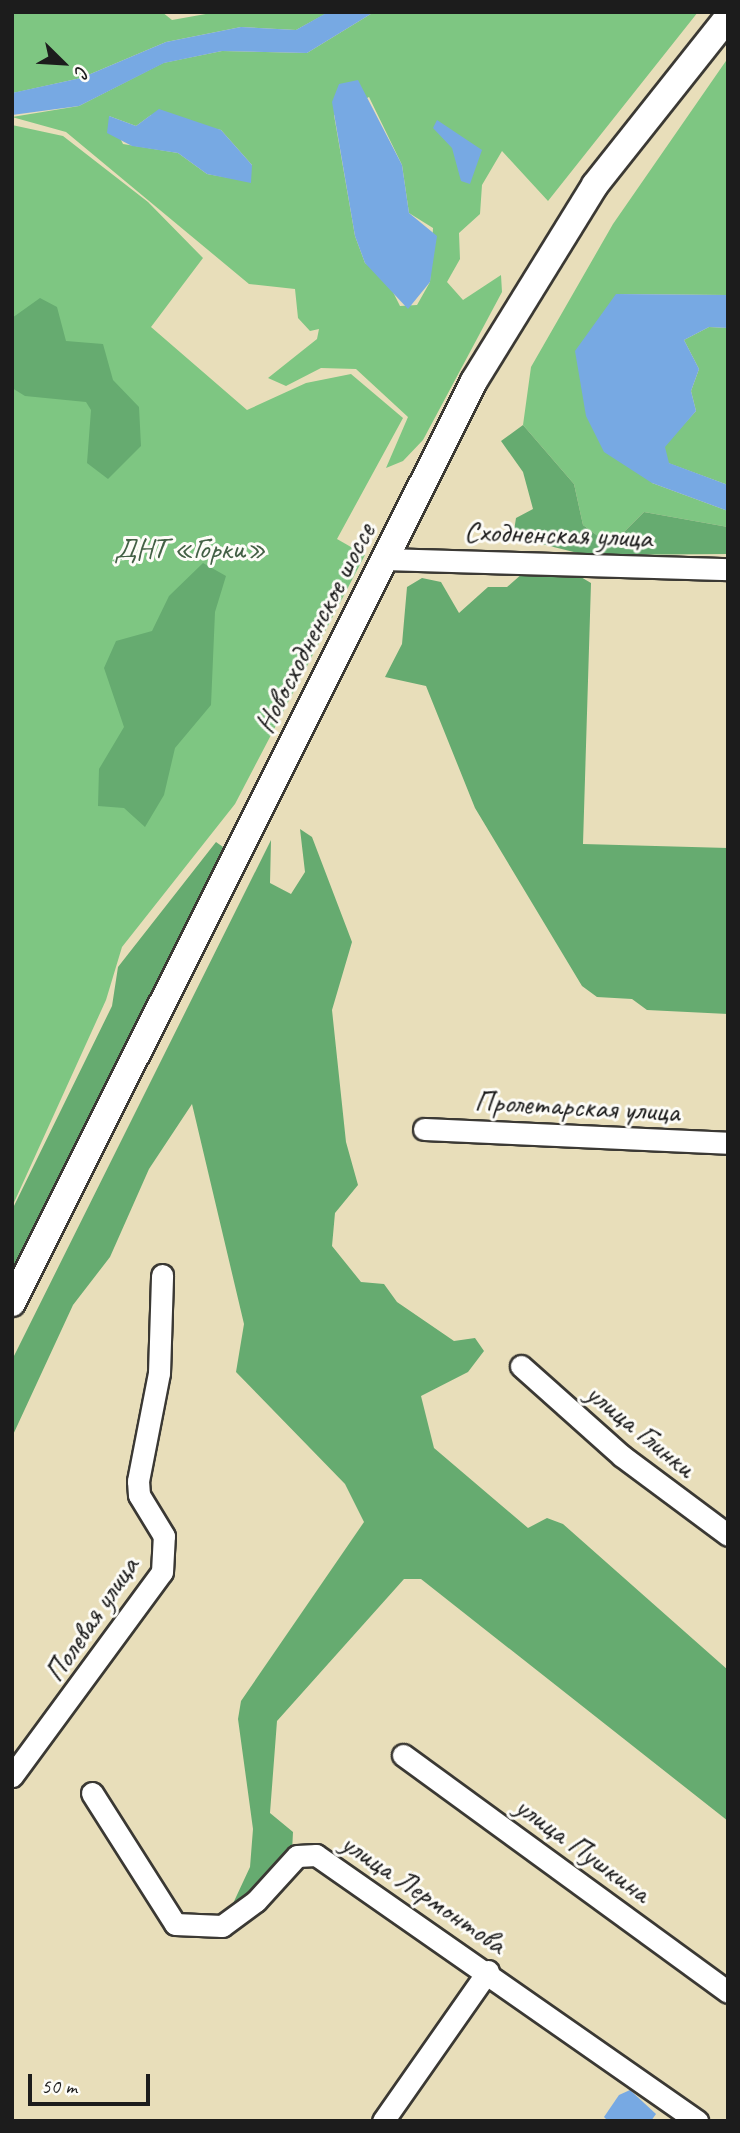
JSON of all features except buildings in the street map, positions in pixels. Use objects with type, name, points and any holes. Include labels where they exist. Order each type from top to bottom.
[{"type":"main road","name":"Новосходненское шоссе","points":[[12,1303],[386,559],[536,272],[728,16]]},
{"type":"street","name":"Сходненская улица","points":[[386,559],[728,569]]},
{"type":"street","name":"Пролетарская улица","points":[[424,1129],[728,1143]]},
{"type":"street","name":"Полевая улица","points":[[12,1776],[162,1572],[166,1546],[138,1481],[159,1373],[162,1275]]},
{"type":"street","name":"улица Глинки","points":[[521,1366],[622,1456],[728,1535]]},
{"type":"street","name":"улица Пушкина","points":[[403,1755],[728,1992]]},
{"type":"street","name":"улица Лермонтова","points":[[92,1793],[175,1924],[201,1929],[238,1917],[306,1852],[488,1971],[698,2121]]},
{"type":"street","points":[[383,2121],[488,1971]]},
{"type":"green space","points":[[12,12],[162,12],[172,20],[217,12],[327,13],[296,30],[241,27],[166,42],[81,78],[13,93]]},
{"type":"green space","points":[[374,12],[698,12],[548,201],[502,151],[482,185],[480,214],[459,233],[460,259],[447,282],[463,300],[501,275],[502,292],[423,440],[403,461],[386,468],[408,417],[356,369],[321,368],[286,386],[268,378],[317,339],[319,329],[310,331],[298,318],[295,289],[249,284],[66,132],[12,117],[79,106],[163,63],[222,51],[307,53]],"holes":[[[369,97],[402,165],[409,213],[433,228],[430,282],[417,305],[400,306],[387,280],[365,263],[355,236],[334,115]],[[151,115],[221,130],[252,165],[241,180],[207,174],[178,153],[123,144],[109,116],[136,126]]]},
{"type":"green space","points":[[728,58],[728,295],[617,294],[652,483],[728,511],[728,527],[644,512],[618,538],[602,539],[583,525],[574,484],[523,425],[531,367],[613,224]]},
{"type":"green space","name":"ДНТ «Горки»","points":[[12,125],[63,136],[148,202],[203,258],[151,327],[247,410],[306,383],[351,374],[403,418],[337,539],[365,555],[235,804],[122,947],[106,1000],[12,1207]]},
{"type":"green space","points":[[40,298],[57,307],[66,341],[103,344],[113,380],[139,407],[141,446],[108,479],[87,463],[91,410],[86,402],[25,396],[12,388],[12,318]]},
{"type":"green space","points":[[709,327],[728,328],[728,485],[668,463],[664,446],[696,411],[691,391],[699,369],[684,340]]},
{"type":"green space","points":[[523,425],[574,484],[583,525],[602,539],[618,538],[644,512],[728,527],[728,554],[586,555],[513,537],[516,518],[533,509],[523,472],[501,441]]},
{"type":"green space","points":[[203,563],[226,576],[215,612],[211,705],[175,748],[164,795],[145,827],[124,808],[98,806],[99,769],[124,727],[104,668],[116,641],[152,631],[169,596]]},
{"type":"green space","points":[[523,573],[574,573],[591,583],[583,844],[728,848],[728,1014],[647,1010],[632,999],[597,997],[582,986],[475,808],[426,686],[385,677],[402,644],[407,587],[422,578],[441,582],[459,613],[488,587],[507,587]]},
{"type":"green space","points":[[300,829],[312,837],[352,942],[332,1010],[346,1142],[358,1185],[335,1213],[332,1246],[361,1282],[384,1284],[397,1302],[454,1341],[475,1338],[484,1351],[468,1372],[421,1396],[434,1448],[528,1528],[547,1518],[563,1524],[728,1670],[728,1821],[421,1579],[404,1579],[277,1721],[270,1813],[293,1832],[292,1852],[230,1910],[250,1867],[253,1829],[238,1719],[241,1701],[364,1522],[345,1484],[236,1372],[244,1324],[192,1104],[149,1169],[110,1257],[73,1305],[12,1437],[12,1360],[271,840],[270,883],[291,894],[305,872]]},
{"type":"green space","points":[[216,842],[223,847],[217,864],[12,1270],[12,1210],[112,1006],[118,967]]},
{"type":"water","points":[[328,12],[374,12],[307,53],[222,51],[164,63],[79,106],[12,115],[12,93],[81,78],[166,42],[241,27],[296,30]]},
{"type":"water","points":[[358,80],[402,165],[409,213],[437,236],[430,282],[408,309],[365,263],[355,236],[332,102],[339,84]]},
{"type":"water","points":[[159,109],[221,130],[252,165],[251,183],[207,174],[178,153],[132,146],[107,133],[109,116],[136,126]]},
{"type":"water","points":[[437,120],[482,150],[470,184],[461,181],[452,148],[433,128]]},
{"type":"water","points":[[616,294],[728,295],[728,328],[709,327],[684,340],[699,369],[691,391],[696,411],[665,447],[669,463],[728,485],[728,511],[652,483],[604,452],[586,416],[575,351]]},
{"type":"water","points":[[630,2090],[656,2114],[651,2121],[608,2121],[604,2117],[619,2095]]}]
